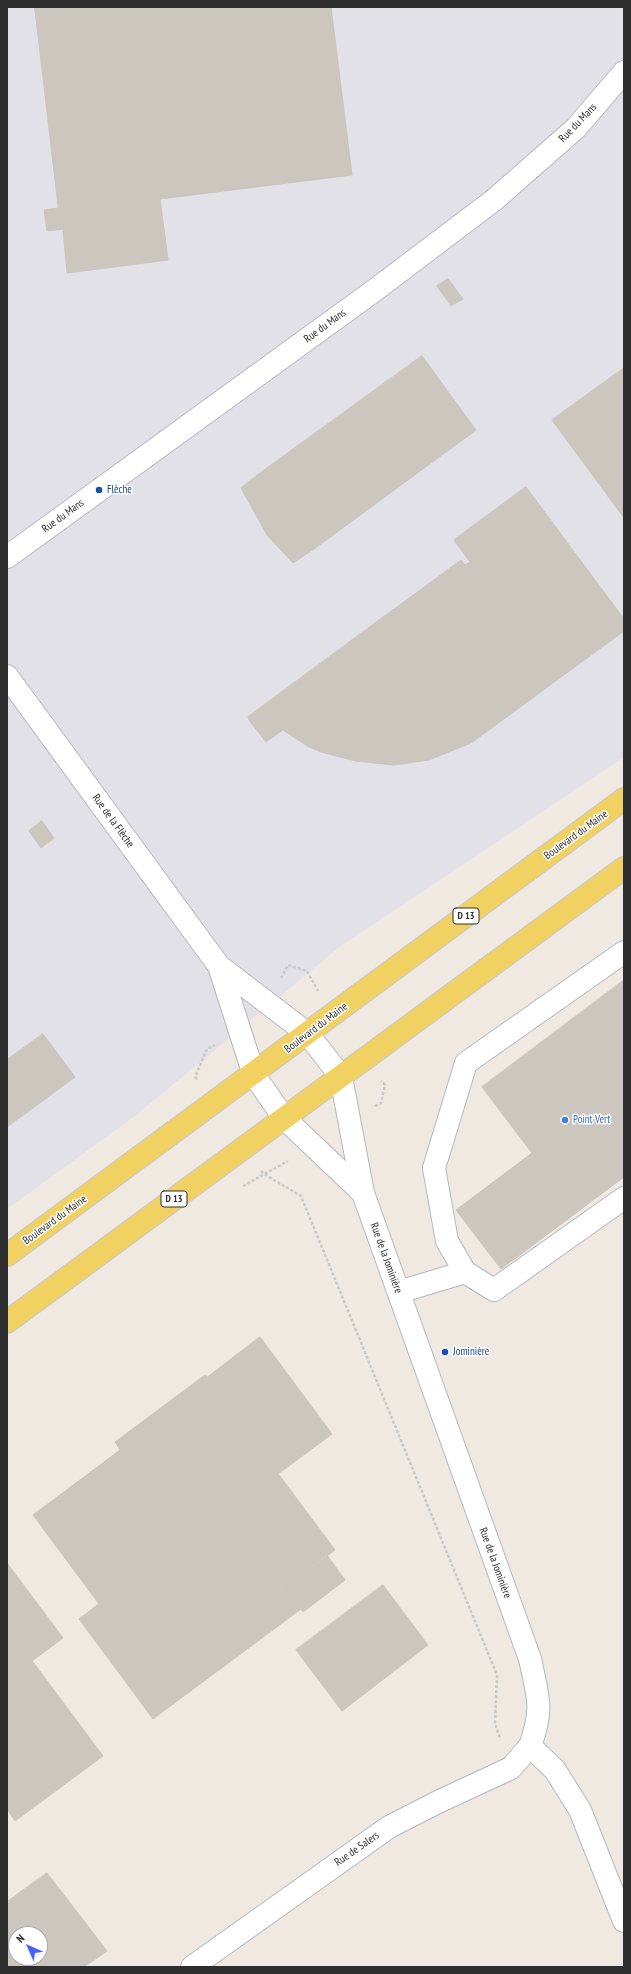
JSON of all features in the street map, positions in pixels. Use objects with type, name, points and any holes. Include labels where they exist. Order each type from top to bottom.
[{"type":"main road","name":"Boulevard du Maine","points":[[7,1256],[624,799]]},
{"type":"main road","name":"D 13","points":[[7,1322],[624,868]]},
{"type":"street","name":"Rue du Mans","points":[[7,557],[375,290],[494,200],[576,128],[624,72]]},
{"type":"street","name":"Rue de la Flèche","points":[[7,676],[219,966]]},
{"type":"street","points":[[624,952],[466,1063],[434,1168],[447,1241],[465,1272],[494,1290],[624,1198]]},
{"type":"street","points":[[219,966],[308,1034],[341,1077]]},
{"type":"street","points":[[219,966],[254,1074],[284,1118],[363,1193]]},
{"type":"street","name":"Rue de la Jominière","points":[[341,1077],[363,1193],[530,1659],[540,1704],[538,1726],[530,1746]]},
{"type":"street","points":[[399,1292],[465,1272]]},
{"type":"street","points":[[530,1746],[555,1770],[580,1810],[624,1921]]},
{"type":"street","name":"Rue de Salers","points":[[192,1967],[389,1827],[511,1768],[530,1746]]},
{"type":"path","points":[[264,1174],[301,1196],[497,1675],[495,1724],[511,1768]]},
{"type":"shaded area","points":[[7,7],[624,7],[624,757],[342,945],[135,1116],[7,1209]]},
{"type":"building","points":[[35,7],[331,7],[352,175],[160,199],[168,260],[67,273],[63,229],[47,231],[44,210],[58,208]]},
{"type":"building","points":[[448,279],[463,299],[451,306],[437,286]]},
{"type":"building","points":[[422,356],[476,430],[314,549],[259,474]]},
{"type":"building","points":[[624,368],[624,518],[552,420]]},
{"type":"building","points":[[259,474],[314,549],[293,563],[267,535],[241,488]]},
{"type":"building","points":[[526,487],[624,619],[624,631],[471,743],[429,760],[394,765],[356,761],[321,752],[309,747],[283,730],[266,742],[249,720],[332,658],[349,681],[382,655],[366,633],[394,612],[393,610],[461,560],[465,565],[470,562],[454,540]]},
{"type":"building","points":[[393,610],[394,612],[366,633],[382,655],[349,681],[332,658],[249,720],[248,717]]},
{"type":"building","points":[[42,821],[54,838],[41,848],[29,831]]},
{"type":"building","name":"Point Vert","points":[[624,980],[624,1177],[501,1269],[456,1210],[532,1153],[482,1087]]},
{"type":"building","points":[[43,1034],[75,1077],[7,1127],[7,1060]]},
{"type":"building","points":[[260,1337],[332,1434],[278,1474],[268,1460],[297,1439],[266,1396],[256,1403],[232,1370],[198,1396],[192,1387],[131,1433],[137,1441],[41,1513],[105,1599],[99,1604],[33,1515],[120,1450],[115,1442],[205,1375],[207,1377]]},
{"type":"building","points":[[232,1370],[256,1403],[266,1396],[297,1439],[268,1460],[335,1550],[285,1587],[301,1609],[153,1719],[79,1619],[105,1599],[41,1513],[137,1441],[131,1433],[192,1387],[198,1396]]},
{"type":"building","points":[[327,1555],[345,1580],[303,1612],[285,1587]]},
{"type":"building","points":[[7,1563],[63,1638],[32,1661],[7,1627]]},
{"type":"building","points":[[383,1585],[428,1645],[342,1711],[296,1650]]},
{"type":"building","points":[[7,1627],[103,1756],[15,1821],[7,1809]]},
{"type":"building","points":[[47,1873],[107,1951],[84,1967],[7,1967],[7,1902]]},
{"type":"place","name":"Flèche","points":[[99,490]]},
{"type":"place","name":"Point Vert","points":[[565,1120]]},
{"type":"place","name":"Jominière","points":[[445,1352]]}]
